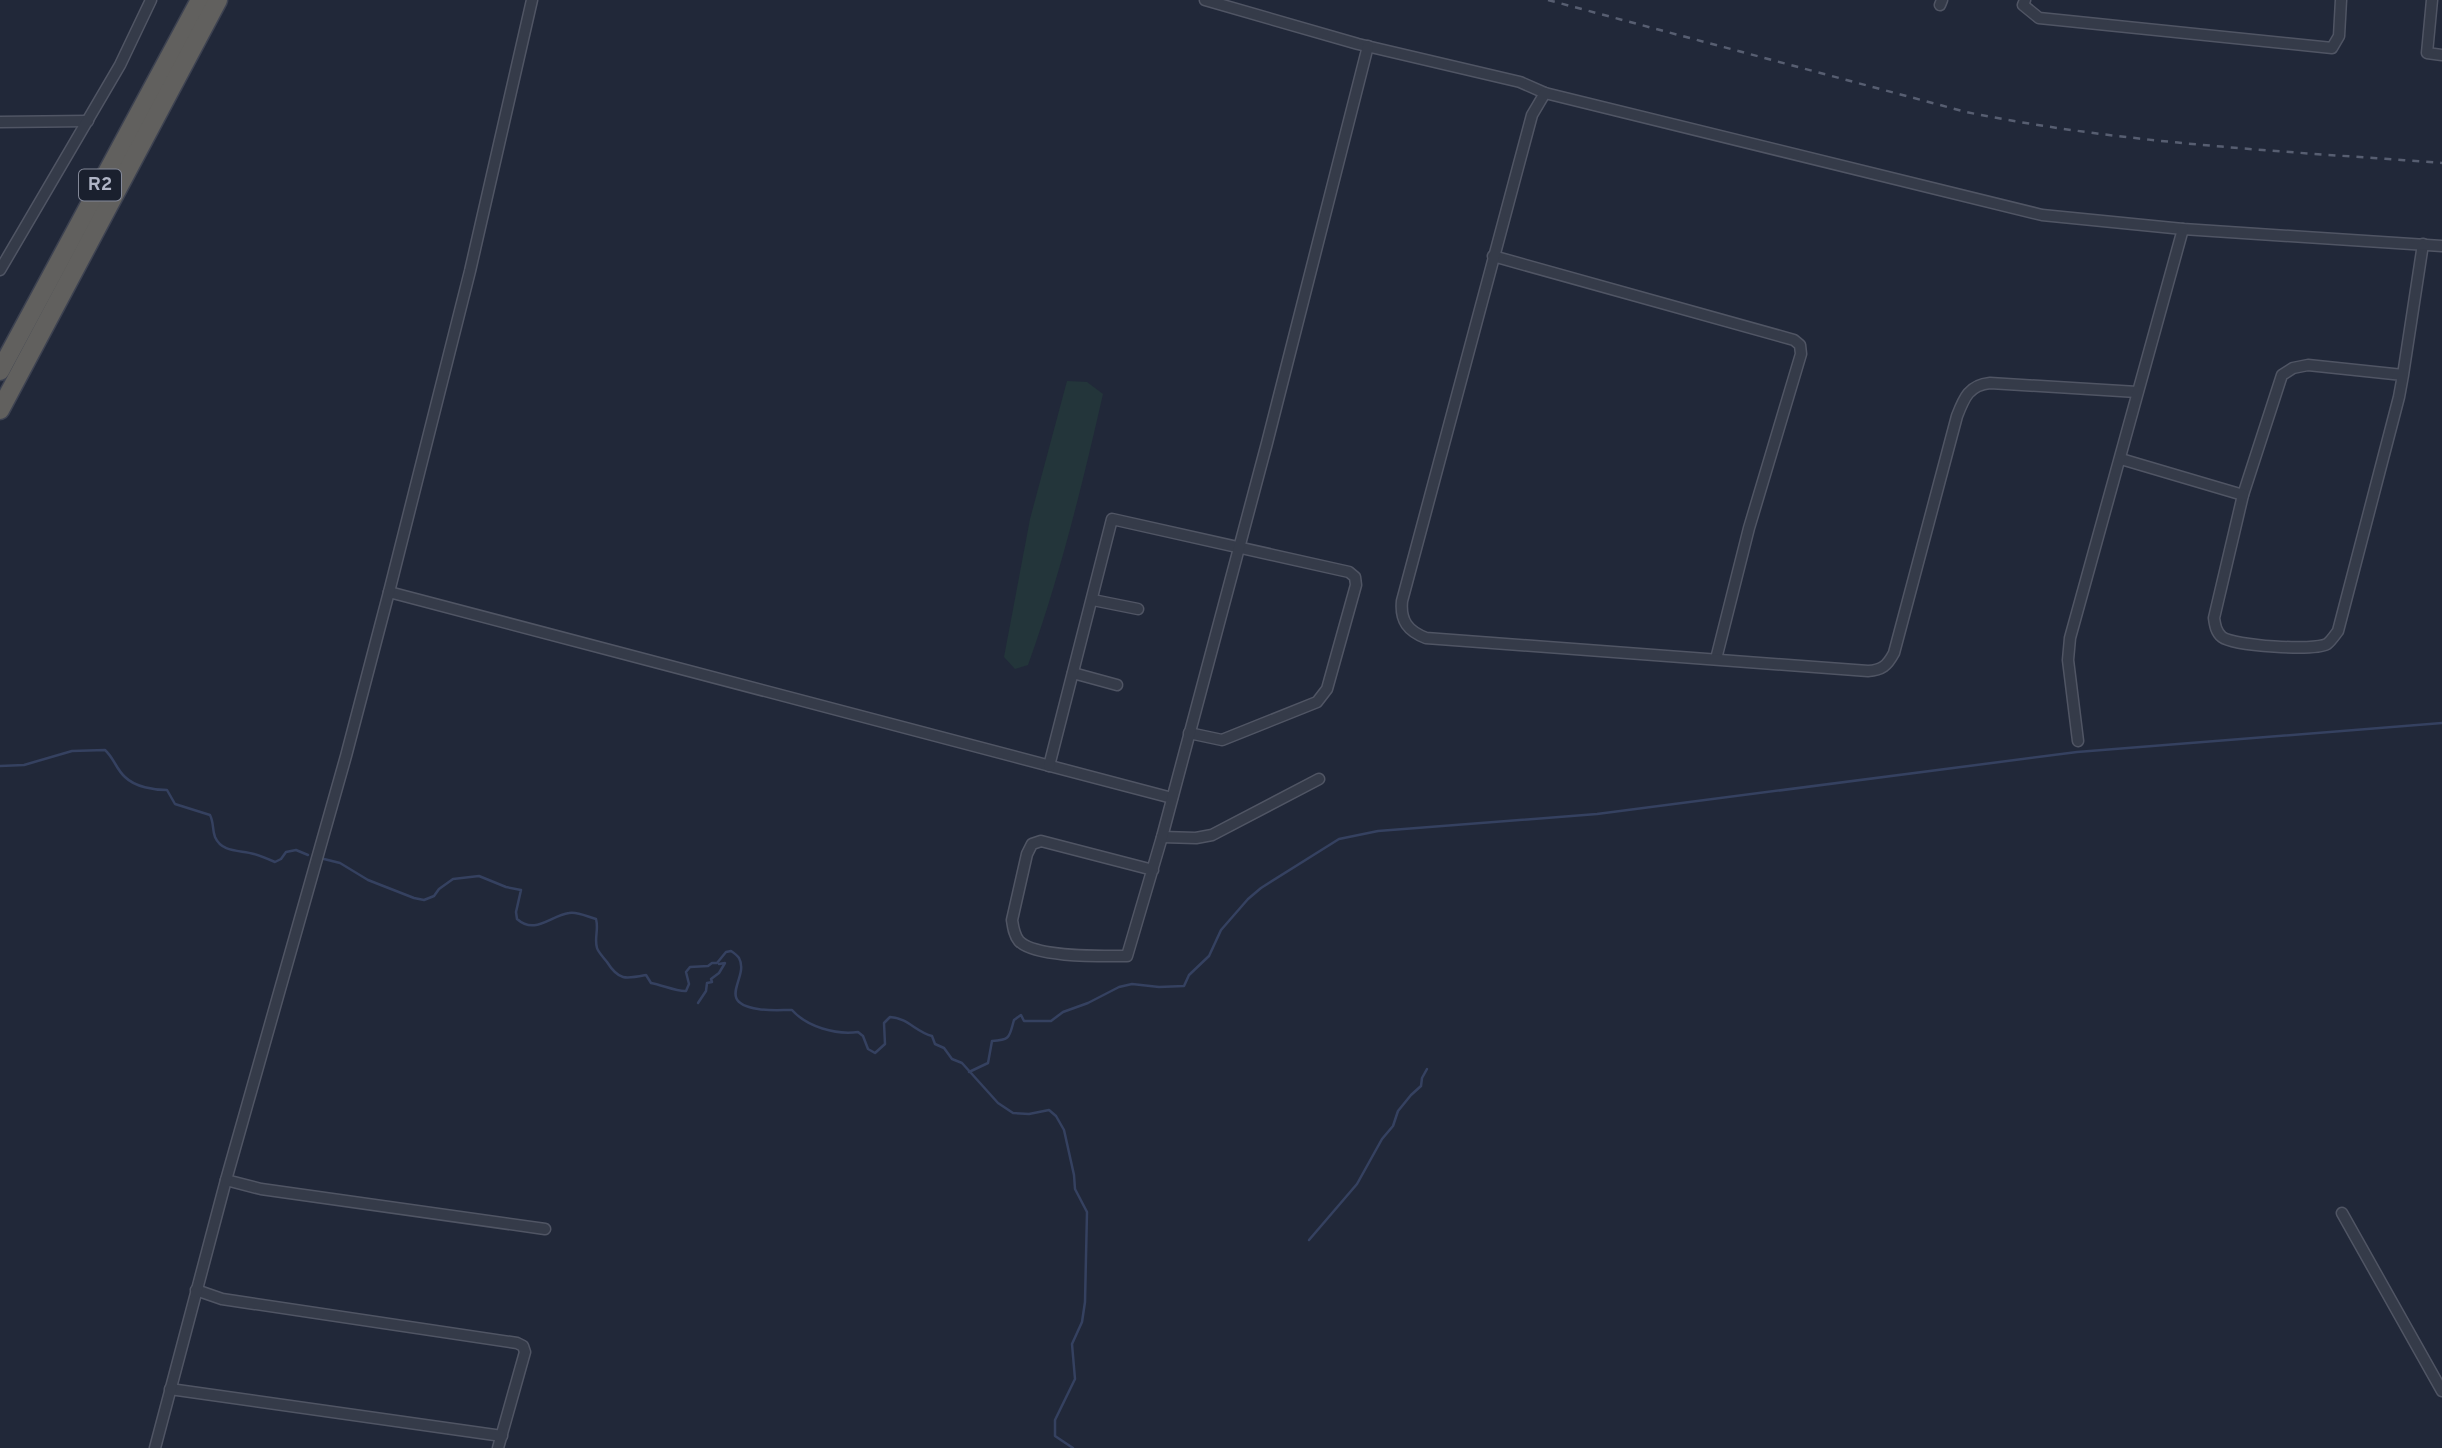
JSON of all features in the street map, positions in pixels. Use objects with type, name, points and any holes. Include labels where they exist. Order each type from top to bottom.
[{"type":"highway","name":"R2","points":[[0,371],[200,0]]},
{"type":"highway","name":"R2","points":[[0,408],[218,0]]},
{"type":"street","points":[[0,270],[120,65],[151,0]]},
{"type":"street","points":[[155,1448],[226,1180],[389,592],[470,271],[532,0]]},
{"type":"street","points":[[1205,0],[1368,46],[1520,82],[1545,93],[2042,215],[2183,229],[2442,246]]},
{"type":"street","points":[[2025,0],[2023,5],[2039,18],[2332,48],[2339,36],[2341,0]]},
{"type":"street","points":[[2432,0],[2427,53],[2442,55]]},
{"type":"street","points":[[1153,870],[1041,841],[1032,844],[1027,854],[1012,920],[1013,929],[1019,940],[1031,949],[1066,954],[1127,956],[1153,870],[1239,548],[1368,46]]},
{"type":"street","points":[[1545,93],[1532,115],[1402,601],[1404,622],[1417,634],[1426,638],[1881,670],[1894,653],[1957,415],[1972,388],[1990,383],[2137,392]]},
{"type":"street","points":[[0,122],[88,121]]},
{"type":"street","points":[[2078,741],[2068,660],[2070,638],[2183,229]]},
{"type":"street","points":[[2403,375],[2308,365],[2293,368],[2282,375],[2243,495],[2214,618],[2216,629],[2222,637],[2235,643],[2309,647],[2328,643],[2338,631],[2403,375],[2423,244]]},
{"type":"street","points":[[1493,256],[1731,321],[1794,340],[1800,345],[1801,354],[1749,528],[1716,659]]},
{"type":"street","points":[[2121,459],[2243,495]]},
{"type":"street","points":[[1049,766],[1112,519],[1349,572],[1355,577],[1356,585],[1327,689],[1317,702],[1222,740],[1189,733]]},
{"type":"street","points":[[389,592],[1172,798]]},
{"type":"street","points":[[1093,600],[1138,609]]},
{"type":"street","points":[[1073,673],[1117,685]]},
{"type":"street","points":[[1162,837],[1196,838],[1212,835],[1319,779]]},
{"type":"street","points":[[226,1180],[261,1189],[545,1229]]},
{"type":"street","points":[[2342,1213],[2442,1391]]},
{"type":"street","points":[[196,1290],[222,1299],[523,1346],[525,1352],[498,1448]]},
{"type":"street","points":[[170,1389],[502,1436]]},
{"type":"shaded area","points":[[1067,381],[1087,382],[1103,394],[1070,531],[1040,632],[1028,665],[1015,669],[1004,657],[1030,519]]},
{"type":"waterway","points":[[969,1072],[988,1063],[992,1041],[1008,1037],[1014,1020],[1021,1015],[1024,1021],[1051,1021],[1063,1012],[1119,987],[1132,984],[1184,986],[1189,975],[1209,956],[1221,930],[1248,899],[1339,839],[1378,831],[1597,814],[2077,752],[2442,723]]},
{"type":"waterway","points":[[0,766],[24,765],[72,751],[105,750],[129,780],[145,787],[167,790],[175,804],[210,815],[215,837],[222,846],[275,862],[286,852],[296,850],[308,855]]},
{"type":"waterway","points":[[324,859],[340,863],[368,880],[424,900],[434,896],[453,879],[479,876],[521,890],[517,919],[530,925],[572,913],[596,919],[597,948],[615,973],[628,978],[646,975],[651,983],[679,990],[686,991],[689,984],[686,972],[690,967],[717,963],[726,952],[731,951],[739,958],[741,966],[736,995],[738,1001],[745,1006],[762,1010],[792,1010],[806,1021],[822,1028],[858,1032],[863,1036],[868,1049],[875,1053],[885,1044],[884,1023],[890,1017],[902,1020],[932,1036],[935,1044],[944,1048],[952,1059],[962,1063],[998,1103],[1013,1113],[1029,1114],[1049,1110],[1064,1130],[1075,1189],[1087,1212],[1085,1302],[1082,1322],[1072,1344],[1075,1379],[1055,1420],[1055,1436],[1073,1448]]},
{"type":"waterway","points":[[698,1003],[706,991],[707,983],[712,982],[711,979],[725,963],[719,964]]},
{"type":"waterway","points":[[1309,1240],[1357,1184],[1382,1139],[1393,1126],[1398,1111],[1421,1086],[1427,1069]]},
{"type":"railway","points":[[1548,0],[1966,112],[2025,123],[2203,145],[2442,163]]}]
